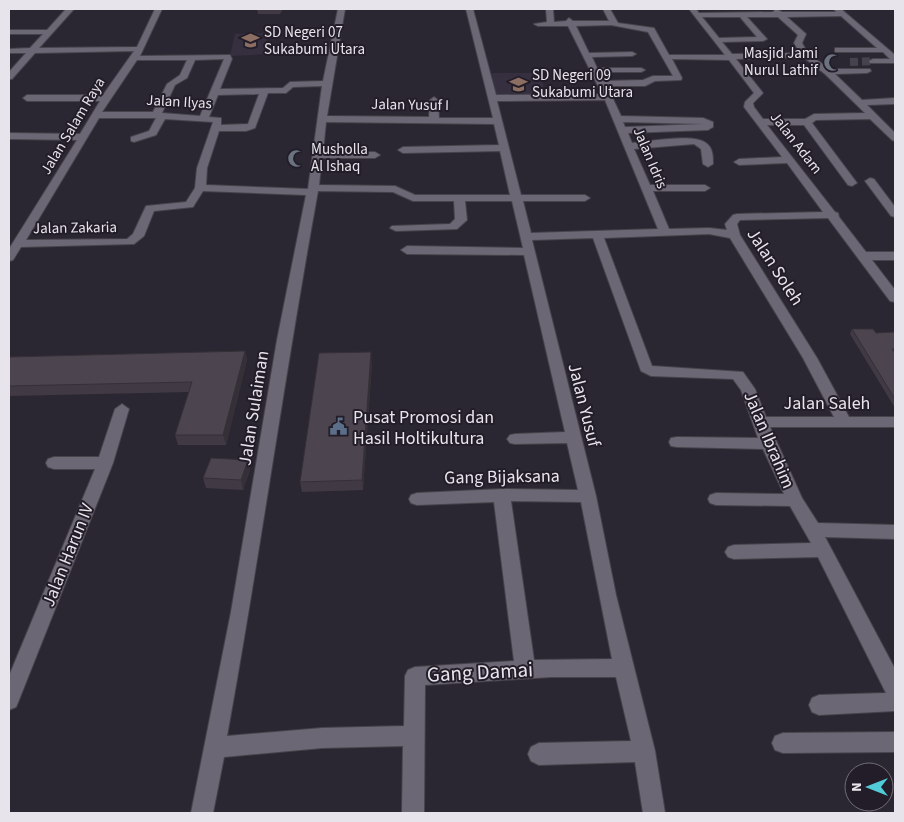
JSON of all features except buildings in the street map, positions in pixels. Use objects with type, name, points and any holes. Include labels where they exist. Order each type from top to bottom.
[{"type":"street","points":[[9,77],[70,9]]},
{"type":"street","name":"Jalan Salam Raya","points":[[9,257],[106,98],[135,58],[159,9]]},
{"type":"street","name":"Jalan Sulaiman","points":[[202,813],[240,612],[284,340],[312,190],[327,83],[342,9]]},
{"type":"street","name":"Jalan Yusuf","points":[[469,9],[498,121],[588,496],[624,668],[644,751],[654,813]]},
{"type":"street","points":[[549,9],[550,24]]},
{"type":"street","points":[[608,9],[616,25]]},
{"type":"street","points":[[776,11],[802,34],[802,39],[798,43],[805,55],[828,72],[895,138]]},
{"type":"street","points":[[694,12],[742,15],[776,11],[840,11],[889,52],[895,60]]},
{"type":"street","name":"Jalan Adam","points":[[694,12],[759,93],[749,102],[749,107],[834,215],[895,298]]},
{"type":"street","points":[[718,40],[763,39],[742,15]]},
{"type":"street","points":[[492,98],[606,92],[645,83],[653,79],[677,78],[651,30],[616,25],[608,30],[571,24],[538,24]]},
{"type":"street","name":"Jalan Idris","points":[[571,24],[606,92],[664,231]]},
{"type":"street","points":[[9,32],[49,32]]},
{"type":"street","points":[[581,46],[607,47]]},
{"type":"street","points":[[9,51],[140,49]]},
{"type":"street","points":[[838,50],[889,52]]},
{"type":"street","points":[[135,58],[192,58],[203,53],[224,56],[228,59],[217,92],[204,118]]},
{"type":"street","points":[[586,55],[632,54]]},
{"type":"street","points":[[667,57],[805,55]]},
{"type":"street","points":[[134,139],[154,133],[171,84],[184,76],[192,58]]},
{"type":"street","points":[[873,62],[895,60]]},
{"type":"street","points":[[593,70],[641,70]]},
{"type":"street","points":[[828,72],[867,72]]},
{"type":"street","points":[[217,92],[286,90],[292,84],[327,83]]},
{"type":"street","points":[[215,128],[246,128],[252,126],[264,91]]},
{"type":"street","points":[[27,98],[106,98]]},
{"type":"street","points":[[434,100],[434,121]]},
{"type":"street","points":[[860,103],[895,101]]},
{"type":"street","name":"Jalan Ilyas","points":[[97,115],[159,115],[218,120],[202,168],[200,188]]},
{"type":"street","points":[[760,122],[807,122],[814,117],[873,116]]},
{"type":"street","points":[[618,119],[683,125],[622,130]]},
{"type":"street","name":"Jalan Yusuf I","points":[[322,120],[498,121]]},
{"type":"street","points":[[807,122],[843,168],[852,183]]},
{"type":"street","points":[[9,136],[82,137]]},
{"type":"street","points":[[629,146],[695,142],[703,145],[708,151],[708,164]]},
{"type":"street","points":[[403,150],[504,148]]},
{"type":"street","points":[[317,155],[375,155]]},
{"type":"street","points":[[739,162],[791,160]]},
{"type":"street","points":[[870,181],[895,214]]},
{"type":"street","points":[[200,188],[395,189],[402,190],[409,197],[585,198]]},
{"type":"street","name":"Jalan Zakaria","points":[[21,238],[130,242],[138,236],[150,208],[188,205],[200,188]]},
{"type":"street","points":[[646,188],[705,188]]},
{"type":"street","points":[[396,228],[453,226],[461,220],[459,198]]},
{"type":"street","points":[[734,235],[731,224],[736,216],[834,215]]},
{"type":"street","name":"Jalan Soleh","points":[[525,237],[664,231],[716,231],[734,235],[810,358],[844,422]]},
{"type":"street","points":[[9,233],[21,238]]},
{"type":"street","name":"Jalan Ibrahim","points":[[598,234],[646,368],[651,371],[720,372],[738,375],[748,389],[768,444],[795,500],[813,530],[895,689]]},
{"type":"street","points":[[407,250],[528,252]]},
{"type":"street","points":[[864,256],[895,256]]},
{"type":"street","points":[[879,276],[895,276]]},
{"type":"street","name":"Jalan Harun IV","points":[[10,694],[105,463],[122,409]]},
{"type":"street","name":"Jalan Saleh","points":[[759,422],[895,422]]},
{"type":"street","points":[[514,439],[573,437]]},
{"type":"street","points":[[677,442],[768,444]]},
{"type":"street","points":[[54,463],[105,463]]},
{"type":"street","points":[[502,495],[525,670]]},
{"type":"street","name":"Gang Bijaksana","points":[[417,499],[502,495],[588,496]]},
{"type":"street","points":[[716,499],[795,500]]},
{"type":"street","points":[[813,530],[895,532]]},
{"type":"street","points":[[734,552],[823,550]]},
{"type":"street","name":"Gang Damai","points":[[413,736],[415,676],[525,670],[624,668]]},
{"type":"street","points":[[819,705],[895,702]]},
{"type":"street","points":[[215,747],[322,738],[413,736],[413,813]]},
{"type":"street","points":[[783,743],[895,742]]},
{"type":"street","points":[[538,754],[644,751]]},
{"type":"shaded area","name":"SD Negeri 07 Sukabumi Utara","points":[[268,33],[265,48],[292,47],[291,53],[230,56],[235,34]]},
{"type":"shaded area","name":"SD Negeri 09 Sukabumi Utara","points":[[492,73],[541,73],[545,95],[494,95]]},
{"type":"tunnel","points":[[850,62],[873,61]]},
{"type":"place","name":"SD Negeri 07 Sukabumi Utara","points":[[250,41]]},
{"type":"place","name":"Masjid Jami Nurul Lathif","points":[[832,62]]},
{"type":"place","name":"SD Negeri 09 Sukabumi Utara","points":[[518,84]]},
{"type":"place","name":"Musholla Al Ishaq","points":[[297,158]]},
{"type":"place","name":"Pusat Promosi dan Hasil Holtikultura","points":[[339,427]]}]
